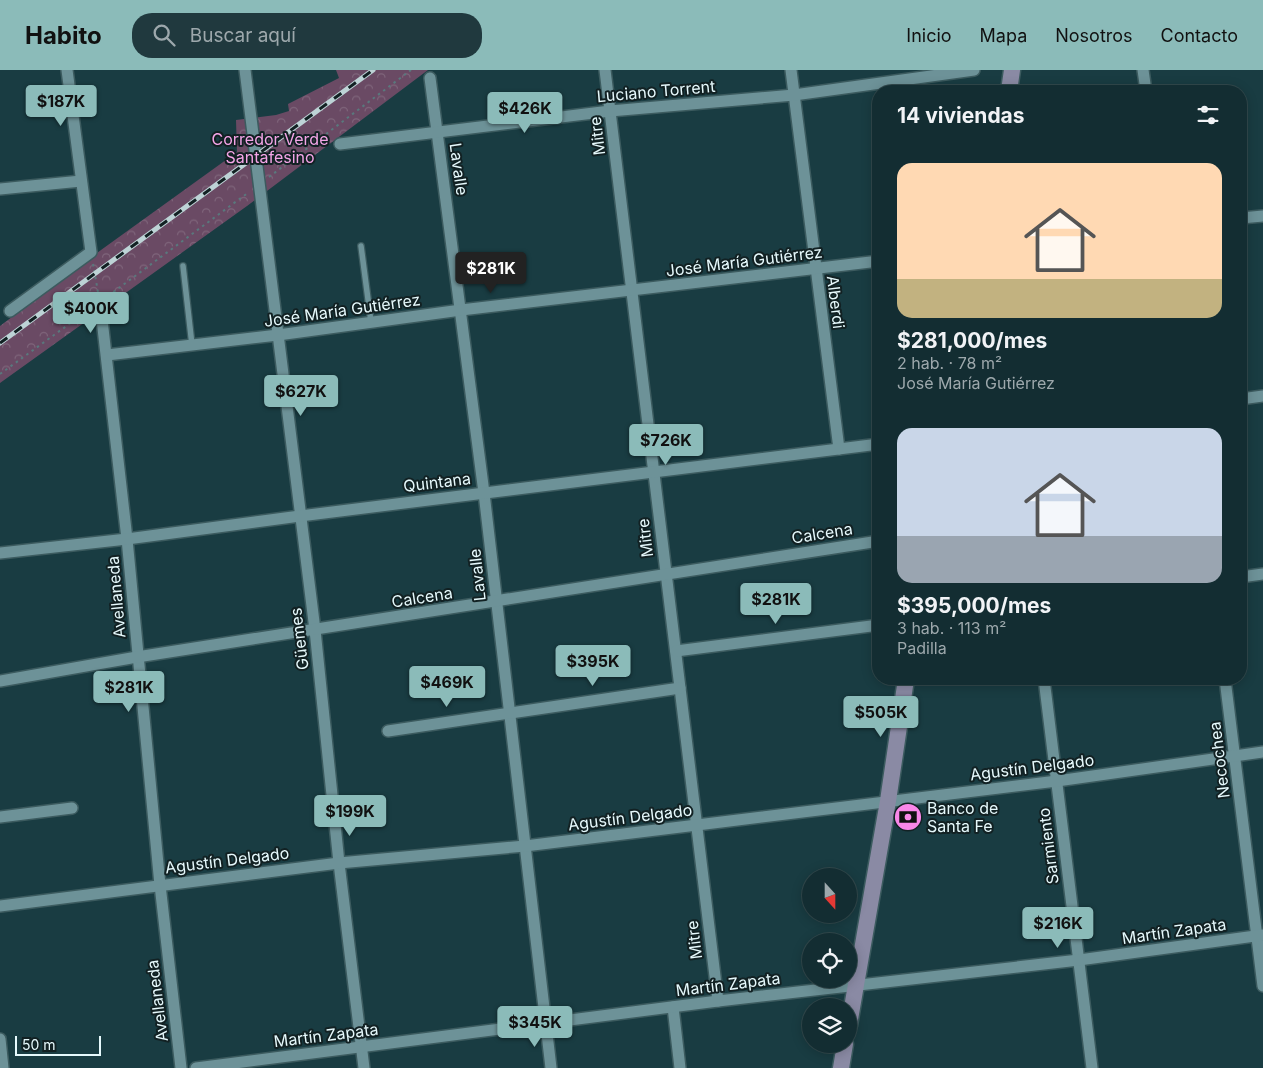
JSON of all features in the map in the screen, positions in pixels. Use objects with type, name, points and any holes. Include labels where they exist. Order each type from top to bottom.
[{"type":"main road","points":[[1009,85],[1012,70]]},
{"type":"main road","points":[[857,980],[888,801],[905,685]]},
{"type":"main road","points":[[841,1068],[844,1053]]},
{"type":"street","points":[[10,311],[91,252],[67,70]]},
{"type":"street","name":"Güemes","points":[[246,70],[315,630],[339,863],[364,1068]]},
{"type":"street","name":"Mitre","points":[[605,70],[718,1001]]},
{"type":"street","name":"Alberdi","points":[[791,70],[839,449]]},
{"type":"street","name":"Luciano Torrent","points":[[340,144],[610,111],[794,95],[973,70]]},
{"type":"street","points":[[1143,70],[1145,85]]},
{"type":"street","name":"Lavalle","points":[[430,78],[484,493],[551,1068]]},
{"type":"street","points":[[0,189],[81,180]]},
{"type":"street","points":[[1247,217],[1263,216]]},
{"type":"street","name":"José María Gutiérrez","points":[[107,355],[278,335],[461,310],[872,262]]},
{"type":"street","name":"Avellaneda","points":[[100,302],[127,539],[160,885],[181,1068]]},
{"type":"street","points":[[1247,398],[1263,396]]},
{"type":"street","name":"Quintana","points":[[0,553],[127,539],[872,445]]},
{"type":"street","name":"Calcena","points":[[0,682],[137,657],[872,542]]},
{"type":"street","points":[[1247,576],[1263,574]]},
{"type":"street","points":[[676,651],[872,626]]},
{"type":"street","name":"Sarmiento","points":[[1045,685],[1092,1068]]},
{"type":"street","name":"Necochea","points":[[1226,685],[1260,935],[1263,986]]},
{"type":"street","points":[[388,731],[680,688]]},
{"type":"street","name":"Agustín Delgado","points":[[0,906],[339,863],[525,846],[1057,781],[1263,752]]},
{"type":"street","points":[[0,816],[72,808]]},
{"type":"street","name":"Martín Zapata","points":[[857,986],[1079,960],[1260,935]]},
{"type":"street","name":"Martín Zapata","points":[[196,1068],[718,1001],[838,988]]},
{"type":"street","points":[[673,1007],[680,1068]]},
{"type":"street","points":[[0,1039],[3,1068]]},
{"type":"lane","points":[[361,246],[371,322]]},
{"type":"lane","points":[[183,266],[192,345]]},
{"type":"path","points":[[0,374],[260,184],[411,70]]},
{"type":"path","points":[[95,274],[100,302]]},
{"type":"green space","name":"Corredor Verde Santafesino","points":[[336,70],[428,70],[247,206],[0,383],[0,326],[237,152],[236,120],[276,115],[289,111],[288,104],[339,78]]},
{"type":"railway","points":[[0,343],[373,70]]},
{"type":"place","name":"Banco de Santa Fe","points":[[908,817]]}]
